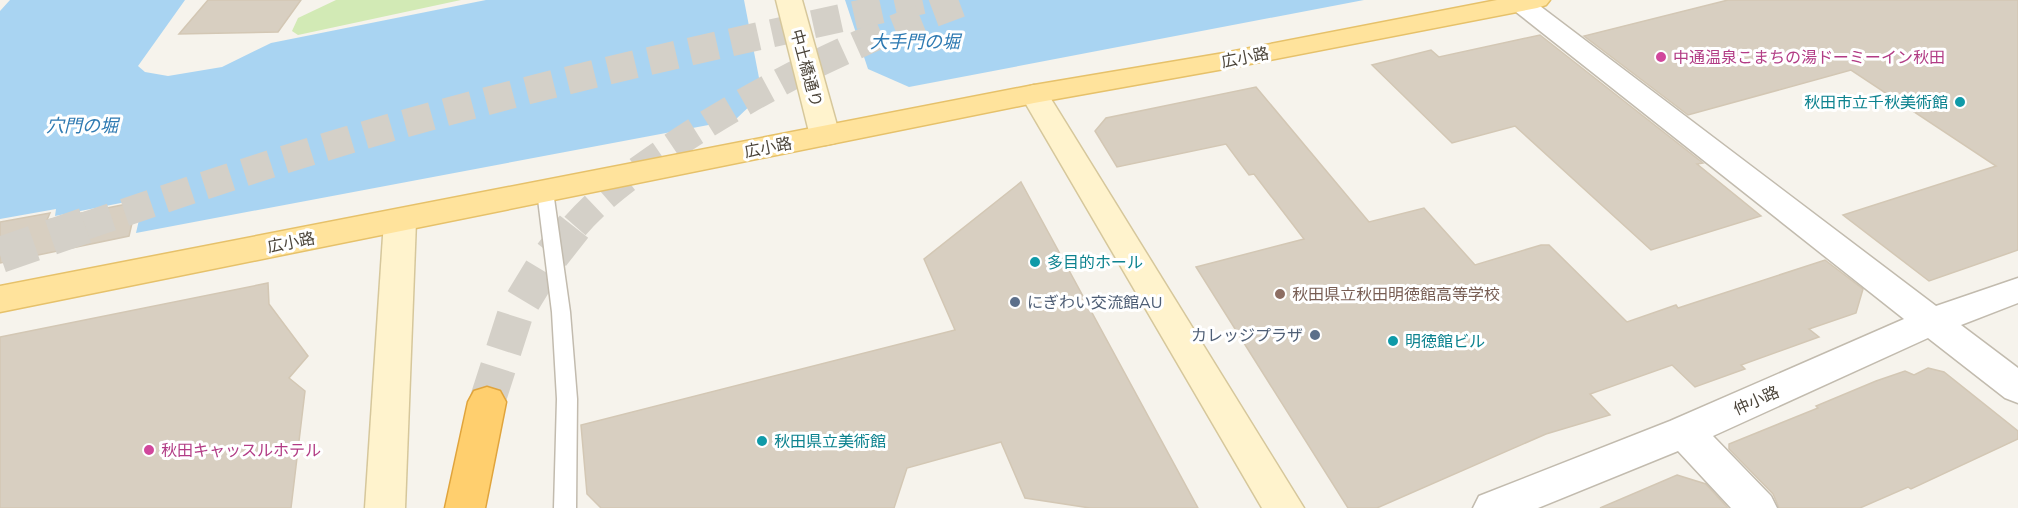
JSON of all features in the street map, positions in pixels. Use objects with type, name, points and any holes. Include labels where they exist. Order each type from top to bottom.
[{"type":"highway","points":[[465,508],[487,402]]},
{"type":"main road","name":"広小路","points":[[0,300],[1034,94],[1224,61],[1529,2]]},
{"type":"street","name":"中土橋通り","points":[[789,0],[825,136]]},
{"type":"street","points":[[1529,2],[2018,388]]},
{"type":"street","points":[[1034,94],[1284,508]]},
{"type":"street","points":[[386,508],[400,221]]},
{"type":"street","name":"仲小路","points":[[1493,508],[1684,432],[1933,321],[2018,290]]},
{"type":"street","points":[[1684,432],[1758,508]]},
{"type":"lane","points":[[545,191],[561,312],[566,388],[565,508]]},
{"type":"green space","points":[[336,0],[461,0],[298,35],[292,31],[298,18]]},
{"type":"water","name":"穴門の堀","points":[[10,0],[185,0],[138,66],[145,72],[168,76],[222,67],[271,43],[486,0],[744,0],[760,83],[756,100],[735,120],[136,233],[141,199],[55,216],[56,209],[0,219],[0,11]]},
{"type":"water","name":"大手門の堀","points":[[845,0],[1364,0],[909,87],[868,69]]},
{"type":"building","points":[[208,0],[301,0],[278,32],[179,34]]},
{"type":"building","points":[[1728,0],[2018,0],[2018,250],[1929,281],[1843,215],[1996,166],[1851,70],[1688,115],[1584,36]]},
{"type":"building","points":[[1540,35],[1703,163],[1697,164],[1761,216],[1651,250],[1515,126],[1452,143],[1372,65],[1431,50],[1439,57]]},
{"type":"building","name":"明徳館ビル","points":[[1256,87],[1369,222],[1424,208],[1475,265],[1541,245],[1549,245],[1627,322],[1676,305],[1678,308],[1825,260],[1863,289],[1856,313],[1809,329],[1819,337],[1741,365],[1745,369],[1695,387],[1672,365],[1590,394],[1610,415],[1546,434],[1377,508],[1348,508],[1196,267],[1304,239],[1254,174],[1249,175],[1226,144],[1117,167],[1095,131],[1106,118]]},
{"type":"building","points":[[1021,182],[1198,508],[1090,508],[1025,498],[1001,442],[907,468],[894,508],[601,508],[587,494],[581,425],[955,330],[924,259]]},
{"type":"building","points":[[137,202],[129,236],[0,263],[0,222],[50,213],[47,220]]},
{"type":"building","name":"秋田キャッスルホテル","points":[[268,283],[269,304],[308,356],[289,378],[305,391],[291,508],[0,508],[0,337]]},
{"type":"building","points":[[1928,368],[1944,372],[2018,431],[2018,439],[1911,489],[1908,487],[1860,508],[1779,508],[1773,494],[1729,449],[1729,444],[1818,408],[1816,406],[1876,381],[1905,371],[1914,375]]},
{"type":"building","points":[[1677,475],[1706,484],[1728,508],[1600,508]]},
{"type":"tunnel","points":[[85,226],[274,163],[465,107],[636,64],[923,0]]},
{"type":"tunnel","points":[[575,226],[596,204],[632,175],[705,125],[741,104],[853,47],[969,0]]},
{"type":"tunnel","points":[[0,255],[89,224]]},
{"type":"tunnel","points":[[487,402],[516,312],[547,261],[576,224]]},
{"type":"place","name":"中通温泉こまちの湯ドーミーイン秋田","points":[[1661,57]]},
{"type":"place","name":"秋田市立千秋美術館","points":[[1960,102]]},
{"type":"place","name":"多目的ホール","points":[[1035,262]]},
{"type":"place","name":"秋田県立秋田明徳館高等学校","points":[[1280,294]]},
{"type":"place","name":"にぎわい交流館AU","points":[[1015,302]]},
{"type":"place","name":"カレッジプラザ","points":[[1315,335]]},
{"type":"place","name":"明徳館ビル","points":[[1393,341]]},
{"type":"place","name":"秋田県立美術館","points":[[762,441]]},
{"type":"place","name":"秋田キャッスルホテル","points":[[149,450]]}]
